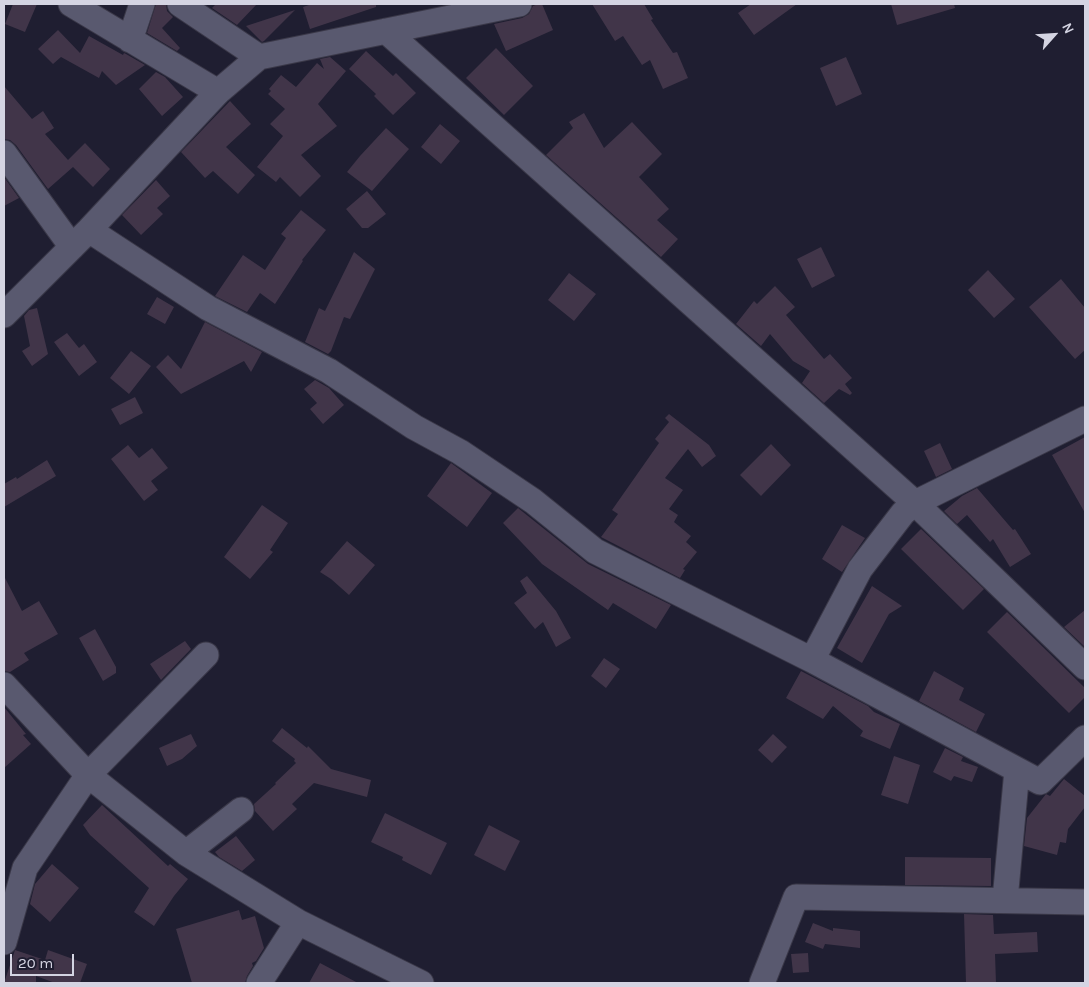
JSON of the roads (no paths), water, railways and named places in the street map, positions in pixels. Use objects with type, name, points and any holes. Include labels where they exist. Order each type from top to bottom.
[{"type":"street","points":[[71,4],[218,92]]},
{"type":"street","points":[[130,40],[142,4]]},
{"type":"street","points":[[180,4],[211,12],[259,57]]},
{"type":"street","points":[[4,315],[80,238],[218,92],[259,57],[519,4]]},
{"type":"street","points":[[386,31],[915,503],[1085,667]]},
{"type":"street","points":[[4,153],[80,238],[329,371],[414,427],[460,452],[533,501],[595,551],[812,660],[1040,782],[1085,738]]},
{"type":"street","points":[[812,660],[860,569],[903,513],[915,503],[1085,419]]},
{"type":"street","points":[[4,942],[26,868],[88,775],[206,655]]},
{"type":"street","points":[[4,685],[88,775],[186,853],[298,922],[421,983]]},
{"type":"street","points":[[1005,900],[1017,770]]},
{"type":"street","points":[[186,853],[240,810]]},
{"type":"street","points":[[762,983],[796,897],[1085,902]]},
{"type":"street","points":[[259,983],[298,922]]}]
